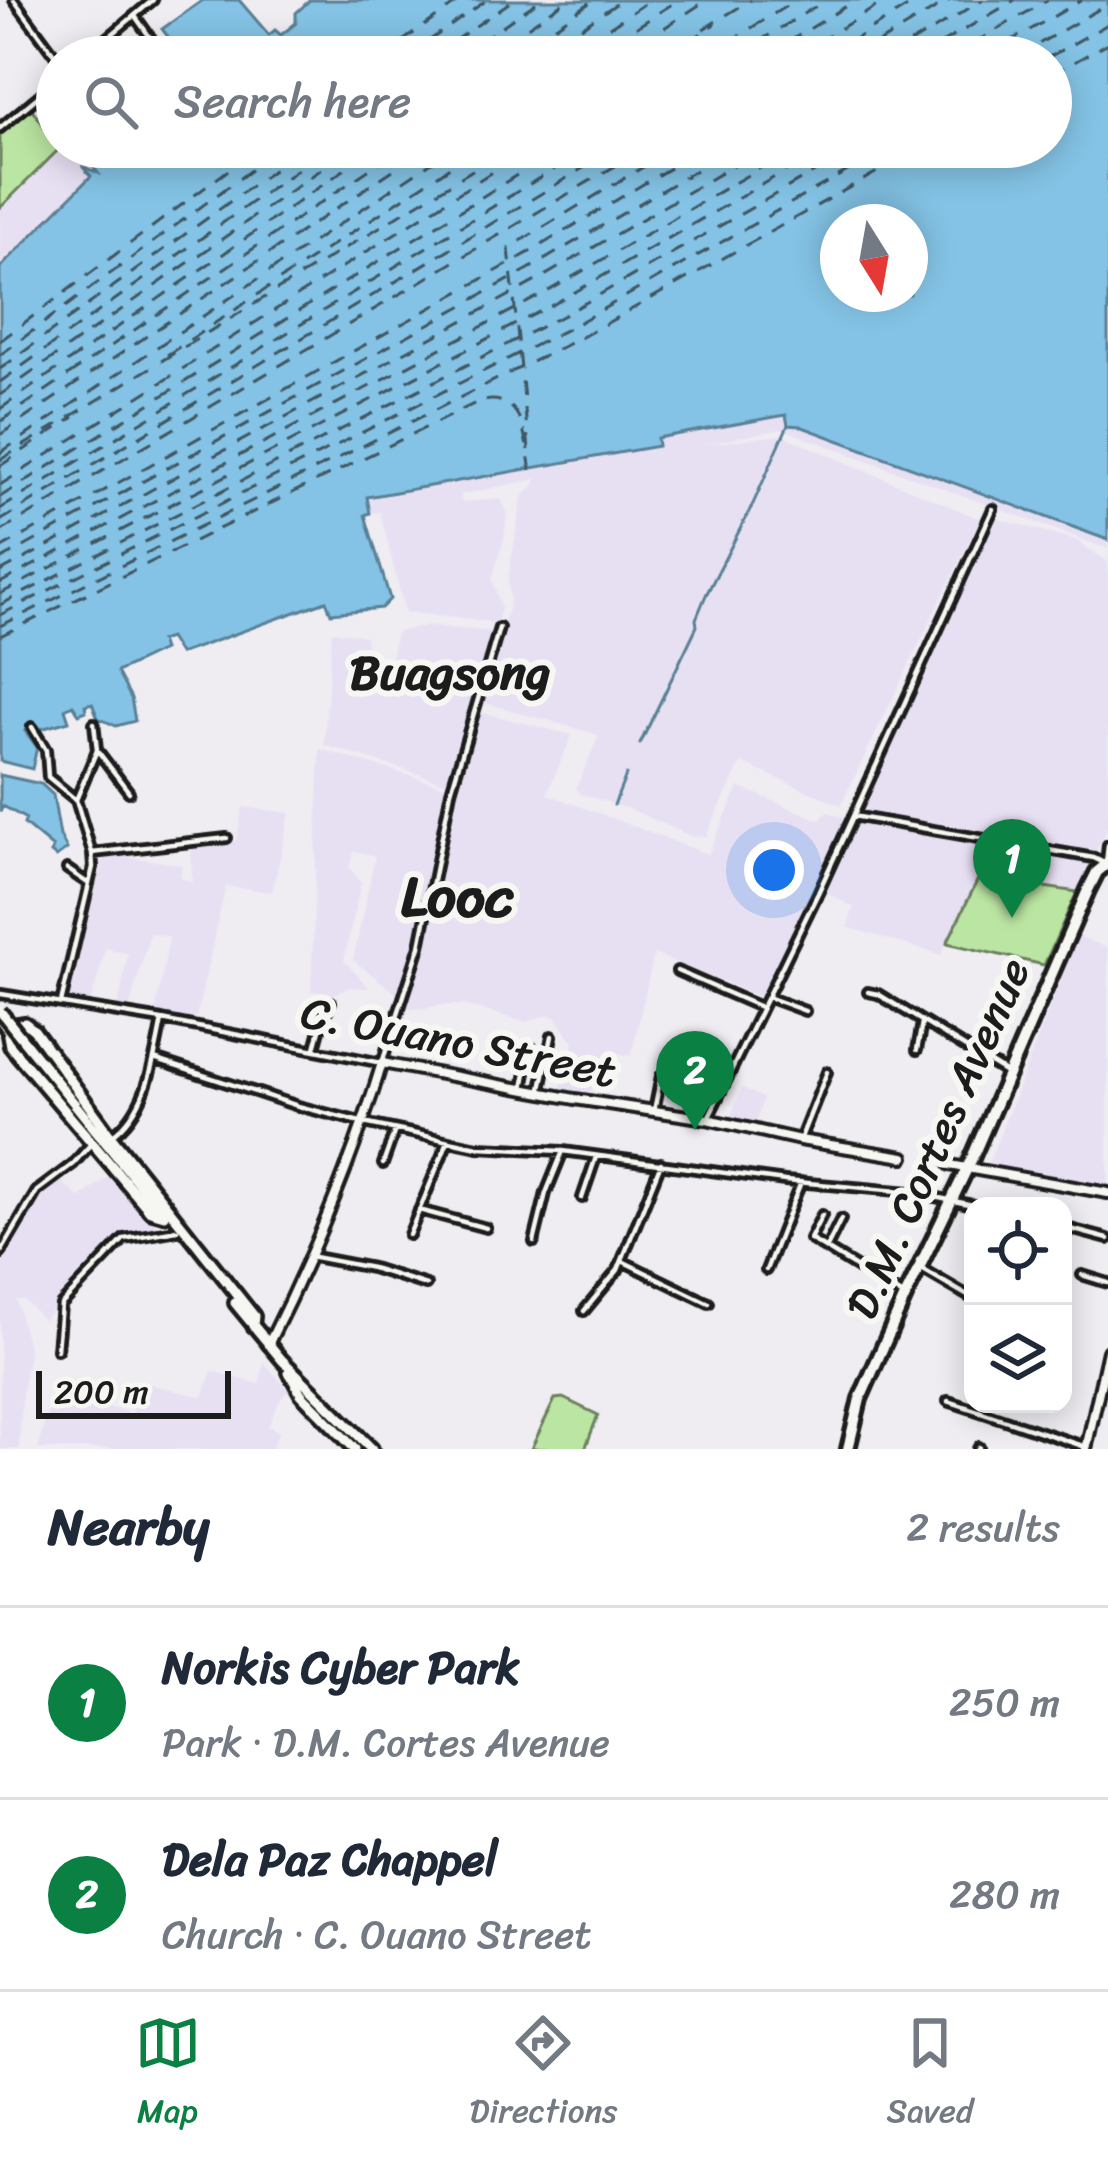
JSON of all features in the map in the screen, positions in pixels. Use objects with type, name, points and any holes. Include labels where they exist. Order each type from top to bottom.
[{"type":"highway","name":"D.M. Cortes Avenue","points":[[848,1449],[860,1402],[905,1298],[967,1169],[1088,890],[1107,864]]},
{"type":"main road","points":[[0,1011],[268,1345],[372,1449]]},
{"type":"main road","points":[[164,1215],[150,1210],[102,1152],[89,1148],[10,1046],[4,1029],[18,1023],[32,1028],[254,1316],[253,1326]]},
{"type":"main road","points":[[282,1360],[301,1394],[356,1449]]},
{"type":"street","points":[[14,0],[41,36]]},
{"type":"street","points":[[111,36],[153,0]]},
{"type":"street","points":[[135,16],[149,36]]},
{"type":"street","points":[[0,128],[36,98]]},
{"type":"street","points":[[707,1119],[853,816],[993,508]]},
{"type":"street","points":[[268,1345],[364,1123],[420,946],[451,791],[499,628]]},
{"type":"street","points":[[76,800],[97,750],[94,723]]},
{"type":"street","points":[[32,727],[46,750],[48,777],[76,800],[92,853],[93,867],[61,1003]]},
{"type":"street","points":[[97,750],[129,792]]},
{"type":"street","points":[[853,816],[1107,864],[1108,845]]},
{"type":"street","points":[[92,853],[227,838]]},
{"type":"street","points":[[67,869],[89,884]]},
{"type":"street","points":[[677,971],[761,1008]]},
{"type":"street","points":[[868,992],[1008,1074]]},
{"type":"street","name":"C. Ouano Street","points":[[1,994],[904,1157]]},
{"type":"street","points":[[767,997],[806,1011]]},
{"type":"street","points":[[316,1048],[331,1002]]},
{"type":"street","points":[[111,1136],[137,1109],[162,1020]]},
{"type":"street","points":[[916,1050],[922,1022]]},
{"type":"street","points":[[540,1092],[552,1036]]},
{"type":"street","points":[[523,1089],[531,1046]]},
{"type":"street","points":[[154,1059],[298,1106],[478,1147],[563,1151],[964,1202]]},
{"type":"street","points":[[800,1140],[826,1072]]},
{"type":"street","points":[[654,1111],[661,1076]]},
{"type":"street","points":[[383,1163],[395,1130]]},
{"type":"street","points":[[409,1235],[448,1141]]},
{"type":"street","points":[[0,1254],[37,1191],[89,1148]]},
{"type":"street","points":[[534,1242],[563,1151]]},
{"type":"street","points":[[582,1198],[596,1157]]},
{"type":"street","points":[[584,1311],[620,1265],[661,1163]]},
{"type":"street","points":[[950,1165],[1108,1193]]},
{"type":"street","points":[[766,1270],[801,1182]]},
{"type":"street","points":[[419,1210],[486,1228]]},
{"type":"street","points":[[822,1215],[810,1239],[905,1298]]},
{"type":"street","points":[[826,1249],[841,1219]]},
{"type":"street","points":[[57,1350],[61,1305],[124,1239],[177,1230]]},
{"type":"street","points":[[1072,1230],[1108,1239]]},
{"type":"street","points":[[309,1256],[372,1268],[426,1286]]},
{"type":"street","points":[[620,1265],[709,1303]]},
{"type":"street","points":[[920,1268],[964,1294]]},
{"type":"street","points":[[1082,1275],[1108,1283]]},
{"type":"street","points":[[948,1401],[1086,1448],[1108,1351]]},
{"type":"shaded area","points":[[40,168],[95,168],[100,174],[85,170],[91,175],[0,268],[0,208]]},
{"type":"shaded area","points":[[786,414],[789,425],[1108,540],[1108,549],[782,429],[706,444],[782,435],[980,519],[841,805],[741,763],[706,836],[693,837],[576,789],[599,735],[482,702],[510,601],[508,580],[522,497],[536,479],[460,495],[462,502],[500,499],[507,512],[492,579],[501,608],[497,623],[405,612],[380,512],[370,513],[366,498],[657,447],[656,438]]},
{"type":"shaded area","points":[[995,518],[1076,540],[1108,562],[1108,826],[1096,852],[858,812]]},
{"type":"shaded area","points":[[429,626],[494,632],[447,783],[324,745],[332,631],[366,636],[367,663],[390,665],[396,632]]},
{"type":"shaded area","points":[[480,712],[572,735],[547,794],[708,854],[739,787],[820,820],[828,812],[845,818],[809,907],[763,998],[654,954],[631,1056],[613,1052],[611,1059],[602,1058],[590,1095],[559,1092],[574,1042],[556,1017],[526,1022],[463,1005],[404,1008],[428,941],[460,776]]},
{"type":"shaded area","points":[[320,749],[448,787],[417,948],[405,966],[400,996],[353,960],[375,856],[354,851],[349,867],[361,883],[344,960],[369,988],[350,987],[333,994],[311,991]]},
{"type":"shaded area","points":[[243,807],[290,813],[272,892],[226,886],[195,1022],[155,1014],[169,937],[150,933],[129,1009],[118,1007],[128,954],[106,948],[91,1001],[69,998],[104,853],[182,865],[180,878],[192,882],[191,844],[236,841]]},
{"type":"shaded area","points":[[855,821],[1088,862],[1089,870],[1077,892],[979,877],[941,955],[847,927],[854,908],[823,890]]},
{"type":"shaded area","points":[[1078,936],[1108,948],[1108,1188],[987,1167]]},
{"type":"shaded area","points":[[742,1088],[763,1098],[755,1126],[729,1121]]},
{"type":"shaded area","points":[[113,1173],[157,1227],[141,1236],[123,1238],[43,1320],[24,1300],[16,1300],[29,1352],[19,1449],[0,1449],[0,1265],[39,1192],[61,1181],[80,1198]]},
{"type":"shaded area","points":[[264,1362],[289,1391],[268,1426],[279,1432],[271,1449],[38,1449],[53,1391],[132,1414],[137,1394],[146,1396],[149,1384],[203,1397],[212,1371],[259,1384]]},
{"type":"green space","points":[[32,109],[36,168],[40,168],[0,208],[0,135]]},
{"type":"green space","points":[[979,877],[1077,892],[1044,965],[947,943]]},
{"type":"green space","points":[[563,1398],[598,1415],[585,1449],[531,1449],[555,1399]]},
{"type":"water","points":[[203,0],[239,0],[269,35],[275,30],[281,35],[296,23],[296,13],[310,0],[1108,0],[1108,540],[788,425],[786,415],[657,438],[658,446],[367,497],[370,513],[365,515],[390,599],[381,608],[331,613],[326,601],[179,654],[169,638],[160,641],[163,650],[117,672],[131,698],[135,721],[116,726],[98,718],[92,703],[79,714],[73,705],[65,709],[69,721],[41,729],[35,723],[25,731],[37,747],[32,769],[0,761],[0,268],[91,176],[84,168],[98,173],[94,168],[1072,168],[1072,36],[168,36],[162,29]]},
{"type":"water","points":[[0,775],[41,784],[53,795],[67,849],[56,857],[53,848],[24,824],[26,819],[3,806],[0,812]]},
{"type":"waterway","points":[[640,744],[788,425]]},
{"type":"waterway","points":[[614,805],[626,775]]},
{"type":"ferry route","points":[[410,36],[461,0]]},
{"type":"ferry route","points":[[436,36],[487,0]]},
{"type":"ferry route","points":[[461,36],[513,0]]},
{"type":"ferry route","points":[[488,36],[540,0]]},
{"type":"ferry route","points":[[514,36],[567,0]]},
{"type":"ferry route","points":[[541,36],[594,0]]},
{"type":"ferry route","points":[[568,36],[622,0]]},
{"type":"ferry route","points":[[596,36],[650,0]]},
{"type":"ferry route","points":[[623,36],[678,0]]},
{"type":"ferry route","points":[[651,36],[707,0]]},
{"type":"ferry route","points":[[692,36],[751,0]]},
{"type":"ferry route","points":[[739,36],[796,0]]},
{"type":"ferry route","points":[[768,36],[826,0]]},
{"type":"ferry route","points":[[798,36],[856,0]]},
{"type":"ferry route","points":[[828,36],[887,0]]},
{"type":"ferry route","points":[[860,36],[919,0]]},
{"type":"ferry route","points":[[890,36],[950,0]]},
{"type":"ferry route","points":[[922,36],[983,0]]},
{"type":"ferry route","points":[[954,36],[1015,0]]},
{"type":"ferry route","points":[[986,36],[1048,0]]},
{"type":"ferry route","points":[[1019,36],[1082,0]]},
{"type":"ferry route","points":[[1052,36],[1108,4]]},
{"type":"ferry route","points":[[697,36],[715,24]]},
{"type":"ferry route","points":[[1072,44],[1108,24]]},
{"type":"ferry route","points":[[1072,63],[1108,43]]},
{"type":"ferry route","points":[[0,341],[231,168]]},
{"type":"ferry route","points":[[0,355],[254,168]]},
{"type":"ferry route","points":[[0,369],[276,168]]},
{"type":"ferry route","points":[[0,382],[300,168]]},
{"type":"ferry route","points":[[0,395],[323,168]]},
{"type":"ferry route","points":[[0,409],[347,168]]},
{"type":"ferry route","points":[[0,422],[371,168]]},
{"type":"ferry route","points":[[0,435],[396,168]]},
{"type":"ferry route","points":[[0,453],[423,168]]},
{"type":"ferry route","points":[[167,355],[448,168]]},
{"type":"ferry route","points":[[0,460],[476,168]]},
{"type":"ferry route","points":[[0,485],[498,168]]},
{"type":"ferry route","points":[[0,497],[528,168]]},
{"type":"ferry route","points":[[0,509],[556,168]]},
{"type":"ferry route","points":[[0,521],[583,168]]},
{"type":"ferry route","points":[[0,532],[612,168]]},
{"type":"ferry route","points":[[529,450],[509,248],[641,168]]},
{"type":"ferry route","points":[[0,549],[518,259],[670,168]]},
{"type":"ferry route","points":[[0,560],[527,270],[699,168]]},
{"type":"ferry route","points":[[0,572],[536,281],[729,168]]},
{"type":"ferry route","points":[[0,583],[545,293],[760,168]]},
{"type":"ferry route","points":[[0,594],[554,304],[790,168]]},
{"type":"ferry route","points":[[0,605],[564,315],[821,168]]},
{"type":"ferry route","points":[[0,615],[573,326],[853,168]]},
{"type":"ferry route","points":[[0,626],[582,337],[884,168]]},
{"type":"ferry route","points":[[0,636],[478,402],[493,400],[514,410],[524,431],[531,470]]},
{"type":"ferry route","points":[[0,466],[74,417]]},
{"type":"place","name":"Norkis Cyber Park","points":[[1012,918]]},
{"type":"place","name":"Dela Paz Chappel","points":[[695,1130]]},
{"type":"district","name":"Buagsong","points":[[450,672]]},
{"type":"district","name":"Looc","points":[[457,896]]}]
